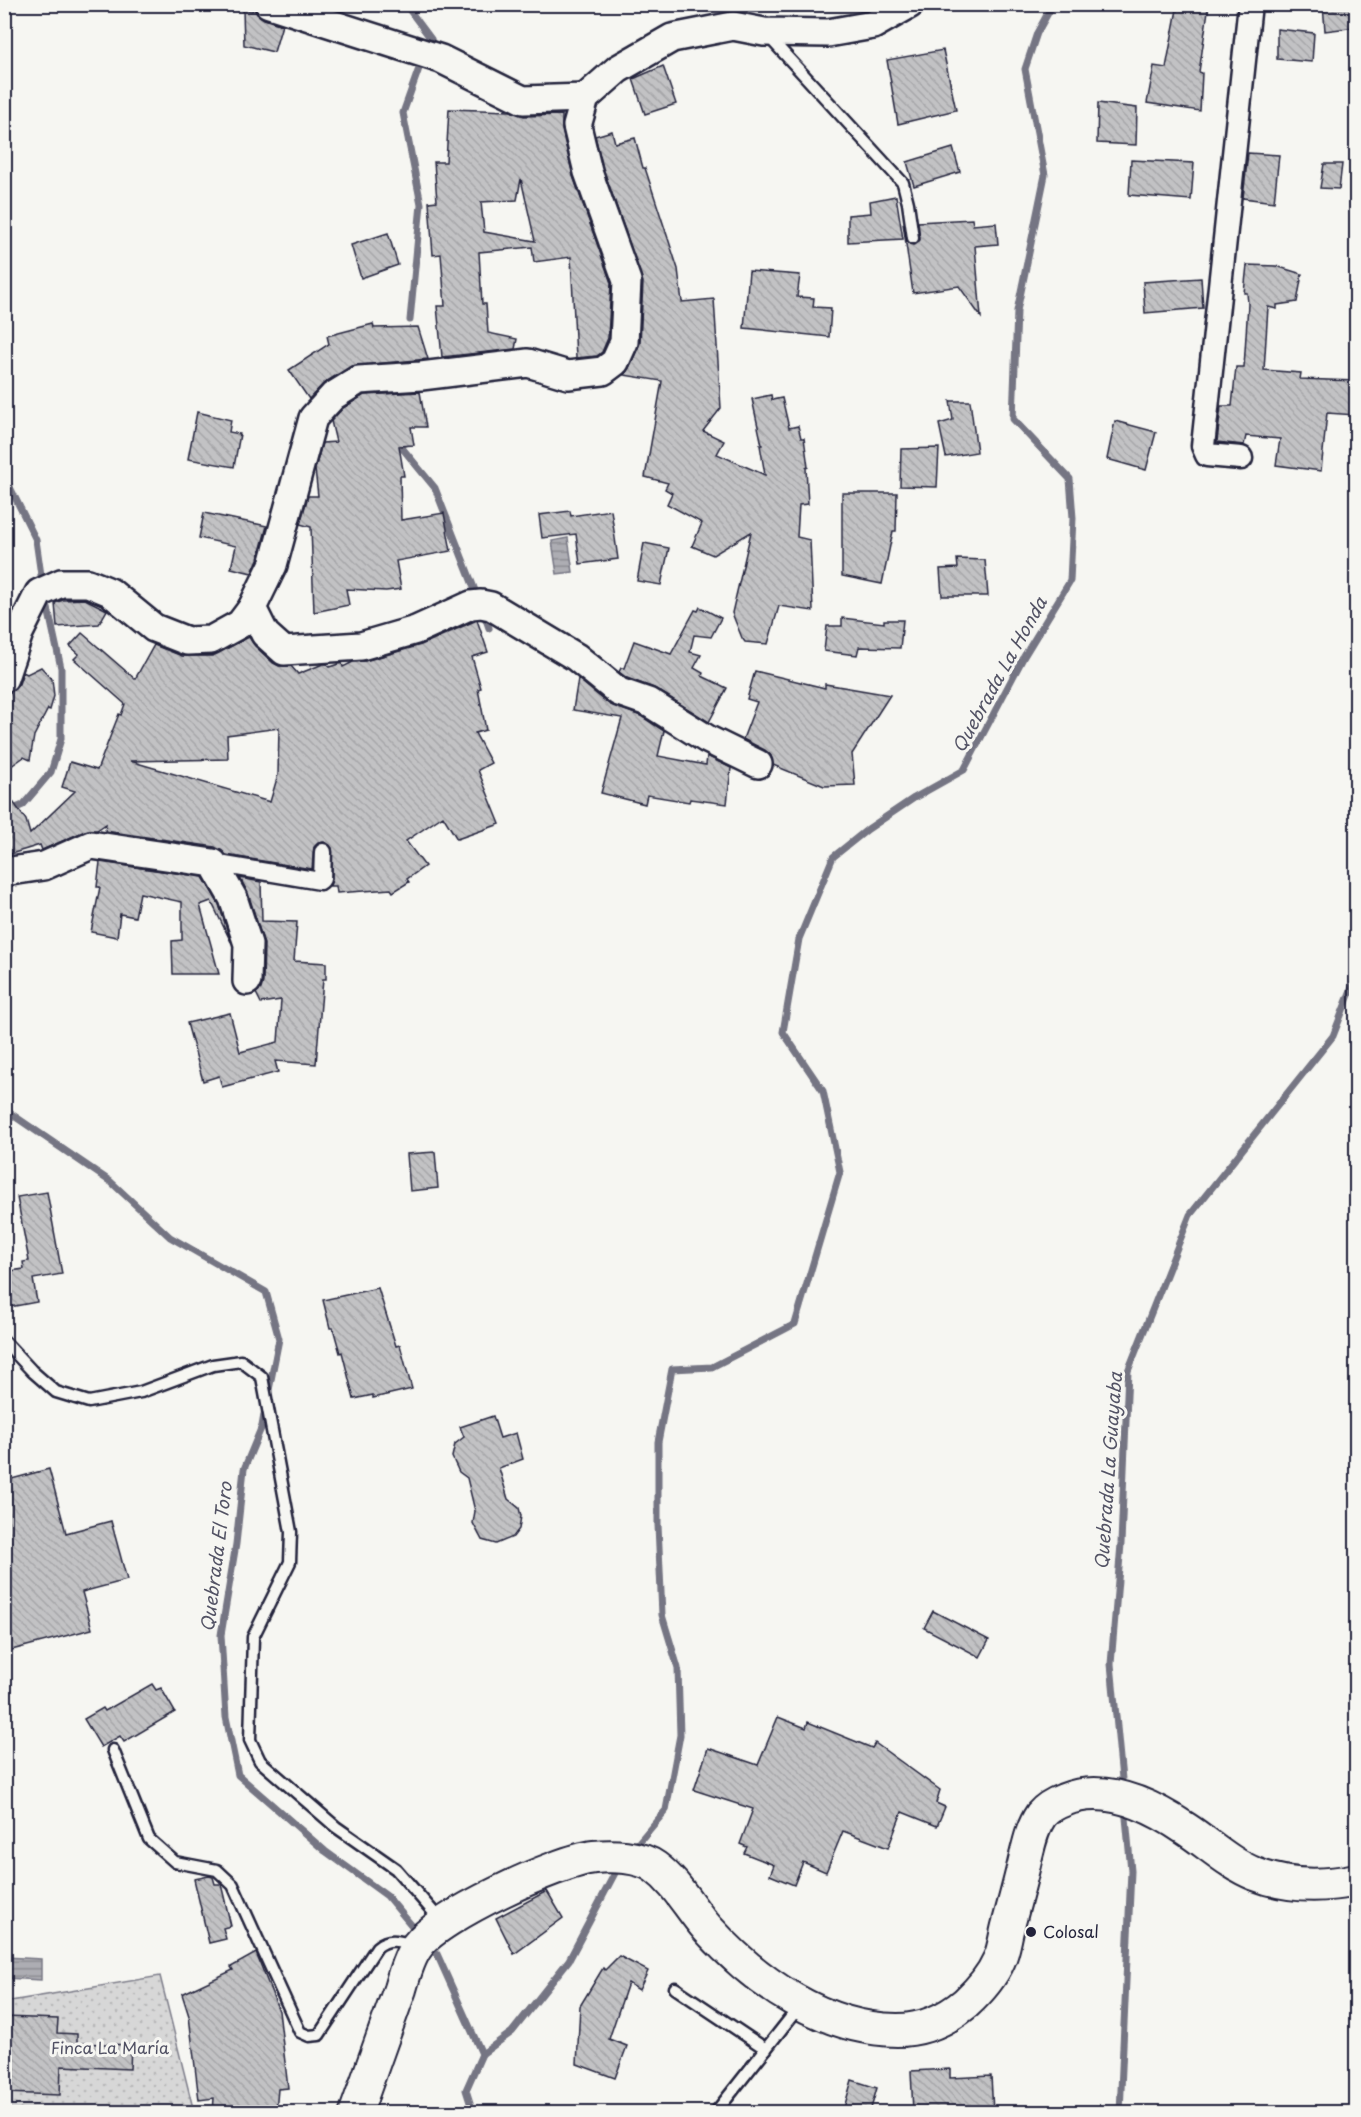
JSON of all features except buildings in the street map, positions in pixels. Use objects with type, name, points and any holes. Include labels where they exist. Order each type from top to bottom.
[{"type":"main road","points":[[356,2112],[428,1935],[487,1899],[556,1867],[594,1857],[629,1858],[651,1864],[676,1885],[707,1928],[751,1970],[801,2004],[839,2020],[873,2028],[901,2030],[928,2025],[953,2014],[980,1991],[999,1959],[1031,1834],[1043,1812],[1066,1799],[1088,1795],[1113,1795],[1143,1805],[1185,1828],[1217,1852],[1254,1874],[1291,1884],[1331,1885],[1356,1880]]},
{"type":"street","points":[[269,4],[441,59],[523,100],[585,99]]},
{"type":"street","points":[[4,678],[19,633],[39,593],[61,584],[88,583],[110,592],[154,628],[187,641],[211,640],[240,624],[252,608],[273,565],[313,418],[333,396],[359,380],[421,376],[528,363],[568,375],[603,371],[615,362],[624,342],[627,281],[588,172],[577,126],[585,99],[618,69],[672,38],[733,26],[764,32],[828,33],[873,25],[910,4]]},
{"type":"street","points":[[1241,458],[1208,454],[1203,446],[1250,4]]},
{"type":"street","points":[[252,608],[266,634],[284,651],[361,646],[416,630],[471,605],[491,606],[576,657],[619,692],[648,702],[707,739],[758,764]]},
{"type":"street","points":[[4,872],[44,866],[91,844],[320,881],[323,852]]},
{"type":"street","points":[[213,863],[232,898],[248,944],[247,981]]},
{"type":"lane","points":[[764,32],[903,183],[909,203],[913,238]]},
{"type":"lane","points":[[4,1341],[32,1371],[56,1392],[89,1402],[141,1392],[213,1365],[241,1361],[262,1377],[291,1532],[290,1562],[253,1637],[250,1740],[260,1761],[336,1827],[396,1869],[428,1935],[384,1941],[377,1947],[319,2035],[309,2036],[300,2032],[232,1885],[217,1870],[175,1863],[149,1839],[113,1750]]},
{"type":"lane","points":[[675,1988],[766,2049]]},
{"type":"lane","points":[[716,2112],[801,2004]]},
{"type":"green space","name":"Finca La María","points":[[160,1976],[194,2112],[5,2112],[5,2002]]},
{"type":"shaded area","points":[[568,538],[573,572],[557,574],[552,541]]},
{"type":"shaded area","points":[[5,1957],[41,1959],[41,1980],[5,1978]]},
{"type":"waterway","points":[[405,4],[431,39]]},
{"type":"waterway","name":"Quebrada La Honda","points":[[639,1842],[666,1810],[680,1735],[678,1668],[662,1615],[658,1525],[658,1442],[672,1369],[712,1367],[795,1324],[840,1172],[823,1091],[783,1032],[799,939],[833,857],[868,829],[914,798],[964,770],[1023,658],[1070,581],[1073,518],[1070,479],[1013,419],[1017,311],[1045,175],[1025,69],[1037,33],[1053,4]]},
{"type":"waterway","points":[[410,320],[421,204],[403,113],[422,60]]},
{"type":"waterway","points":[[403,449],[435,488],[478,598]]},
{"type":"waterway","name":"Quebrada El Toro","points":[[4,475],[36,540],[41,575]]},
{"type":"waterway","name":"Quebrada El Toro","points":[[9,811],[23,805],[51,772],[61,739],[61,668],[48,608]]},
{"type":"waterway","points":[[483,611],[489,628]]},
{"type":"waterway","name":"Quebrada La Guayaba","points":[[1122,1779],[1111,1664],[1121,1544],[1128,1371],[1190,1215],[1333,1036],[1356,977]]},
{"type":"waterway","name":"Quebrada El Toro","points":[[4,1109],[111,1182],[170,1237],[266,1292],[279,1339],[268,1395]]},
{"type":"waterway","name":"Quebrada El Toro","points":[[265,1409],[262,1426],[244,1469],[236,1544],[221,1635],[226,1717],[238,1775],[325,1851],[387,1896],[418,1933]]},
{"type":"waterway","name":"Quebrada La Guayaba","points":[[1120,2112],[1131,1871],[1125,1807]]},
{"type":"waterway","name":"Quebrada La Honda","points":[[473,2112],[466,2090],[482,2054],[512,2032],[569,1960],[616,1871]]},
{"type":"waterway","name":"Quebrada El Toro","points":[[429,1946],[437,1954],[482,2054]]},
{"type":"place","name":"Colosal","points":[[1031,1932]]}]
